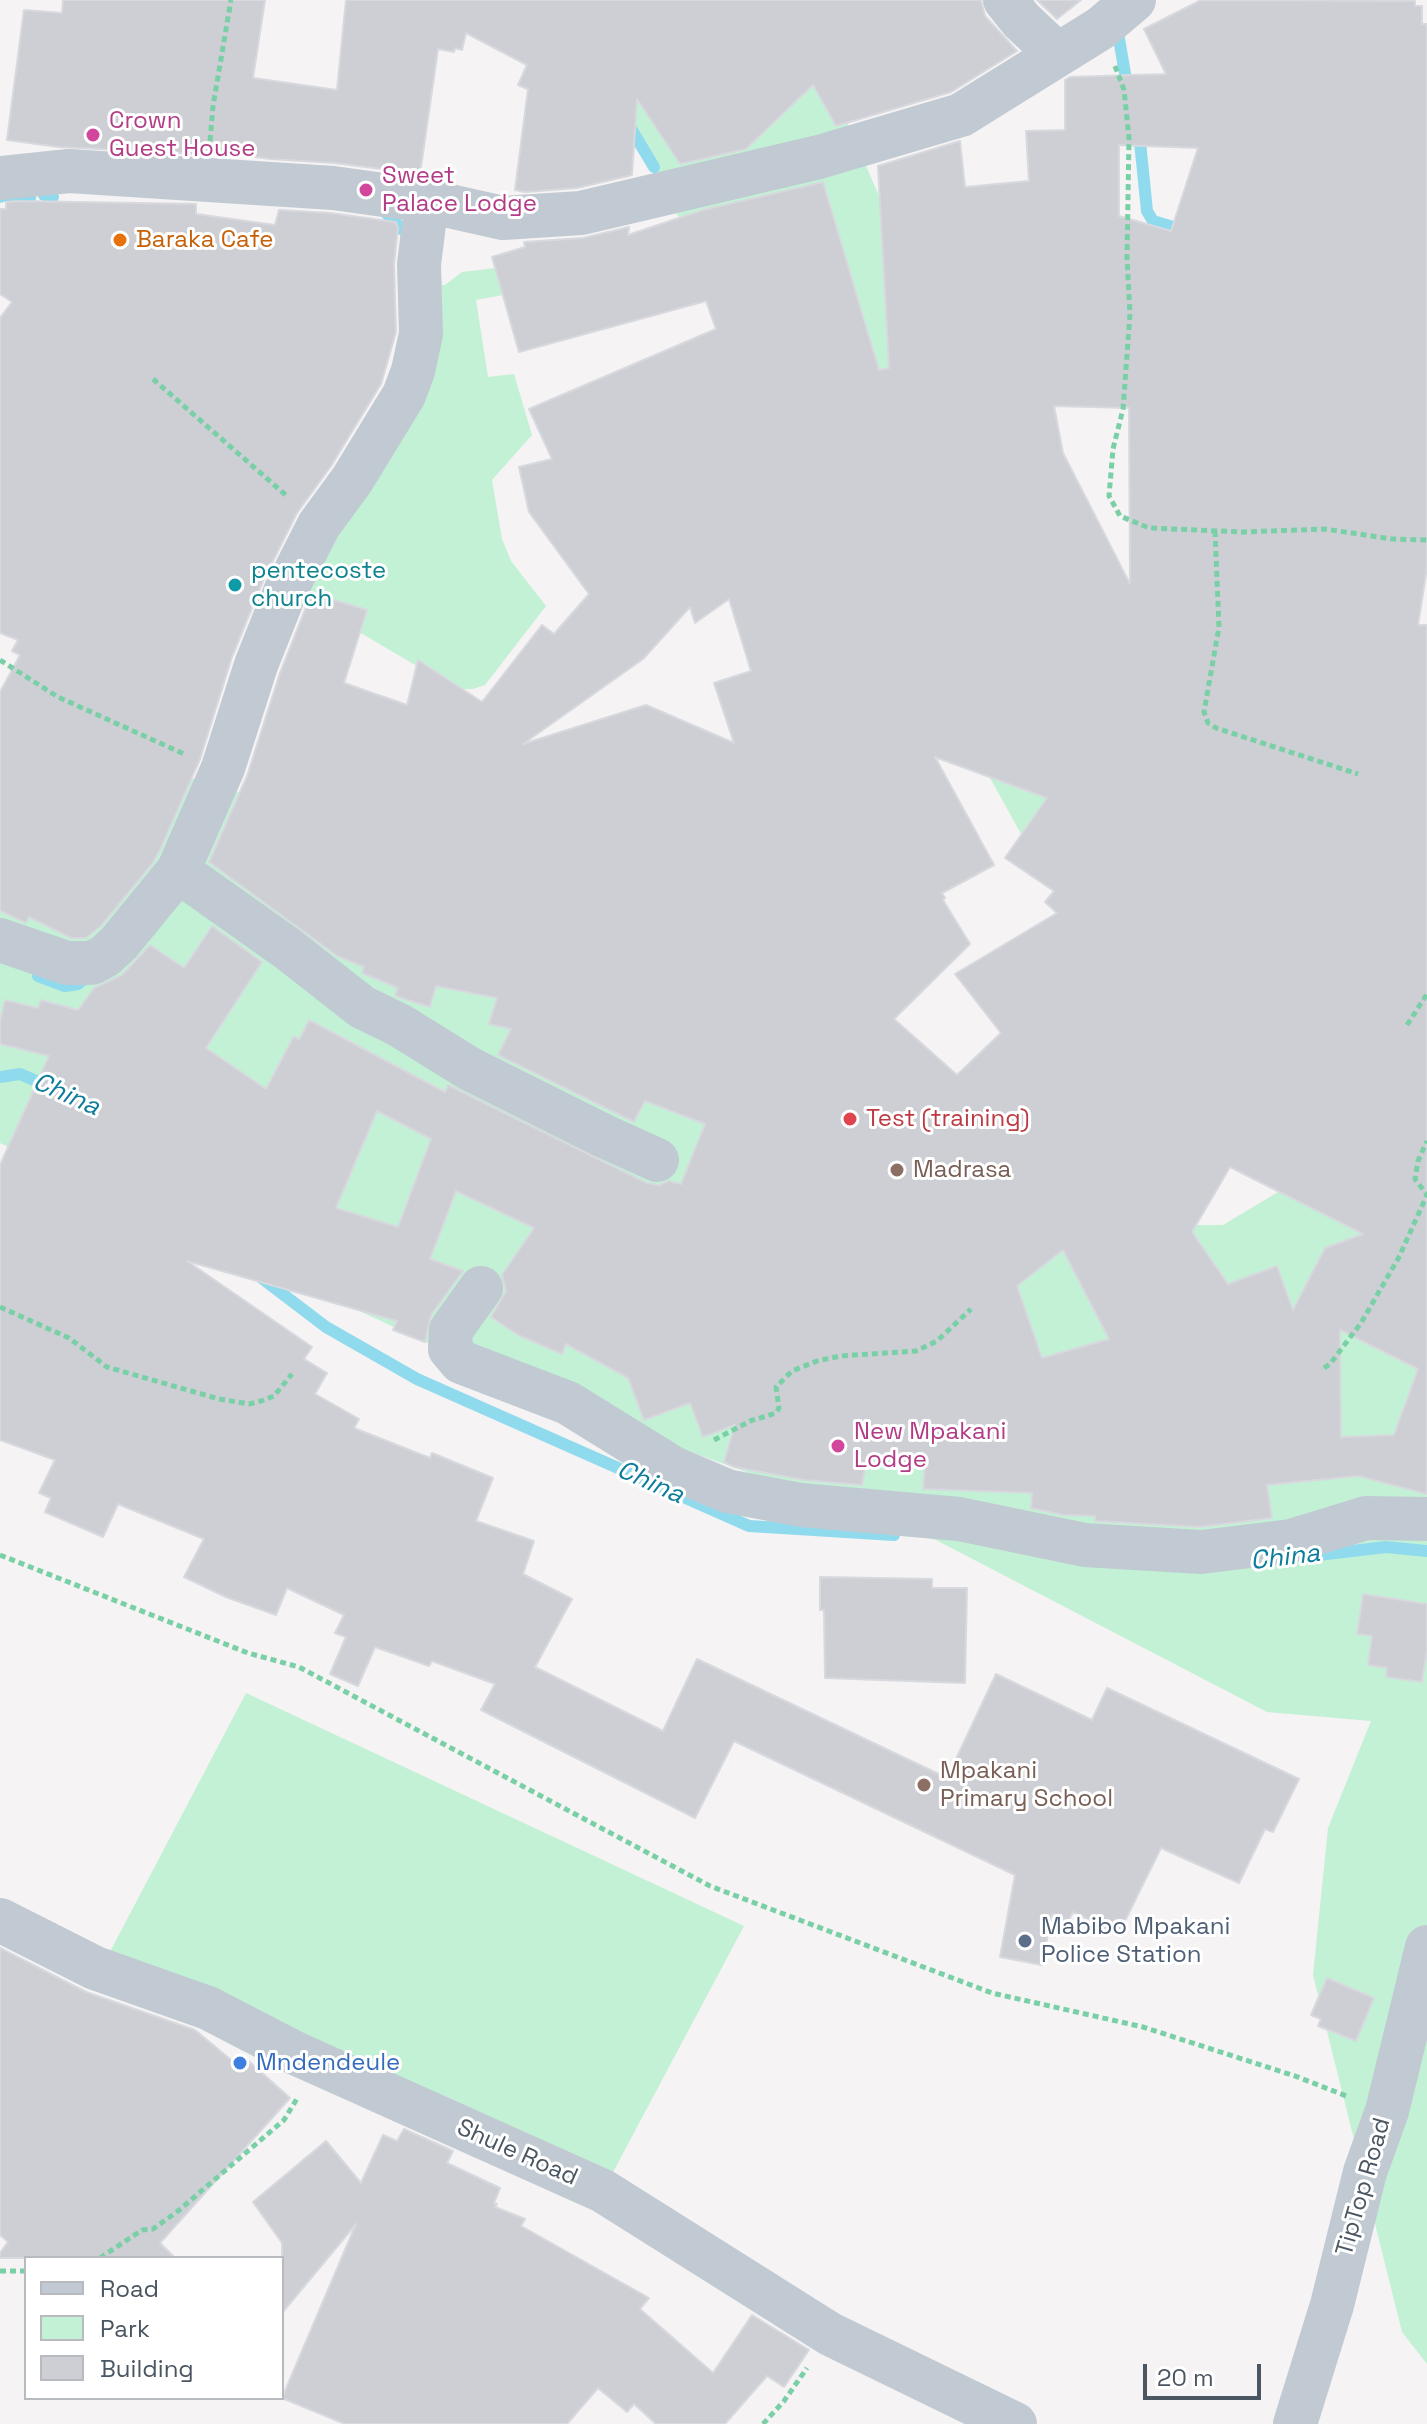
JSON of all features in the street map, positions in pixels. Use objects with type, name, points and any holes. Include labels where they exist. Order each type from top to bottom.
[{"type":"street","points":[[1005,0],[1057,54]]},
{"type":"street","points":[[0,178],[69,171],[202,179],[333,188],[427,201],[503,218],[581,213],[819,157],[961,115],[1101,28],[1134,0]]},
{"type":"street","points":[[0,940],[67,963],[92,963],[119,943],[178,871],[223,768],[256,665],[285,592],[319,525],[352,480],[404,395],[413,371],[421,334],[419,264],[427,201]]},
{"type":"street","points":[[178,871],[288,949],[362,1007],[435,1045],[470,1069],[657,1160]]},
{"type":"street","points":[[481,1288],[451,1330],[450,1349],[454,1356],[474,1367],[568,1403],[673,1468],[727,1491],[801,1505],[959,1519],[1085,1545],[1201,1552],[1291,1541],[1366,1518],[1427,1519]]},
{"type":"street","name":"Shule Road","points":[[0,1920],[95,1968],[208,2008],[295,2053],[603,2191],[830,2334],[1015,2424]]},
{"type":"street","name":"TipTop Road","points":[[1295,2424],[1332,2305],[1365,2172],[1387,2111],[1427,1947]]},
{"type":"path","points":[[202,179],[212,136],[213,106],[231,0]]},
{"type":"path","points":[[1101,28],[1124,90],[1129,138],[1127,258],[1130,314],[1123,409],[1113,449],[1109,496],[1120,516],[1149,528],[1215,531],[1325,529],[1392,539],[1427,540]]},
{"type":"path","points":[[153,379],[319,525]]},
{"type":"path","points":[[1215,531],[1219,627],[1204,712],[1208,723],[1358,774]]},
{"type":"path","points":[[0,660],[58,697],[166,747],[223,768]]},
{"type":"path","points":[[1407,1025],[1427,994]]},
{"type":"path","points":[[1324,1368],[1361,1323],[1399,1257],[1427,1195],[1415,1179],[1418,1161],[1427,1141]]},
{"type":"path","points":[[0,1307],[69,1338],[107,1367],[219,1399],[249,1404],[261,1401],[274,1396],[292,1374]]},
{"type":"path","points":[[673,1468],[722,1435],[750,1421],[776,1413],[779,1408],[776,1387],[792,1371],[840,1356],[916,1351],[937,1341],[971,1309]]},
{"type":"path","points":[[0,1555],[248,1653],[299,1667],[710,1886],[992,1993],[1143,2027],[1295,2076],[1387,2111]]},
{"type":"path","points":[[103,2256],[142,2230],[153,2229],[178,2211],[284,2120],[296,2104],[301,2087],[295,2053]]},
{"type":"path","points":[[0,2271],[24,2271]]},
{"type":"path","points":[[763,2424],[784,2401],[830,2334]]},
{"type":"green space","points":[[558,0],[809,0],[834,92],[883,205],[1427,1177],[1427,2364],[1402,2332],[1313,1975],[1328,1828],[1371,1721],[1267,1712],[936,1540],[565,1407],[0,1143],[0,724],[482,861],[1132,1225],[1223,1225],[1278,1192],[1155,1075]]},
{"type":"green space","points":[[503,267],[503,295],[476,300],[488,377],[514,374],[532,435],[492,480],[502,539],[511,561],[546,606],[485,685],[463,689],[427,672],[305,600],[383,448],[421,285],[445,285],[462,272]]},
{"type":"green space","points":[[246,1693],[744,1926],[603,2191],[102,1967]]},
{"type":"building","points":[[63,0],[265,0],[253,78],[337,90],[346,0],[981,0],[985,16],[1017,51],[951,92],[836,126],[813,85],[746,149],[680,164],[637,99],[632,175],[577,188],[525,192],[515,190],[528,89],[518,85],[527,65],[466,33],[462,50],[438,49],[420,174],[200,149],[200,154],[59,147],[7,140],[24,10],[62,13]]},
{"type":"building","points":[[1037,0],[1081,0],[1057,19]]},
{"type":"building","points":[[1201,0],[1415,1],[1415,6],[1422,6],[1422,24],[1427,24],[1427,568],[1418,625],[1427,625],[1427,1494],[1358,1476],[1267,1485],[1272,1518],[1200,1527],[1095,1521],[1095,1516],[1063,1515],[1031,1508],[1032,1493],[923,1489],[925,1463],[868,1455],[862,1485],[804,1480],[734,1467],[724,1462],[735,1425],[703,1437],[690,1403],[644,1420],[628,1378],[566,1344],[562,1354],[518,1335],[491,1317],[506,1291],[502,1275],[534,1228],[456,1191],[430,1259],[463,1271],[431,1315],[425,1342],[393,1330],[397,1321],[187,1261],[312,1347],[304,1359],[327,1373],[315,1394],[359,1419],[354,1428],[430,1458],[432,1453],[493,1478],[476,1521],[534,1541],[523,1574],[572,1599],[535,1667],[663,1731],[697,1659],[947,1778],[996,1674],[1092,1720],[1107,1688],[1299,1779],[1273,1832],[1265,1829],[1239,1883],[1161,1848],[1118,1935],[1073,1912],[1068,1922],[1052,1914],[1042,1965],[1000,1957],[1015,1875],[734,1741],[695,1818],[481,1710],[495,1684],[432,1661],[429,1666],[375,1647],[358,1686],[330,1674],[346,1637],[335,1633],[344,1615],[287,1588],[276,1615],[226,1597],[184,1577],[204,1539],[118,1504],[103,1537],[45,1512],[51,1498],[39,1493],[55,1460],[0,1440],[0,1165],[49,1056],[0,1044],[0,1020],[5,1000],[38,1008],[41,1000],[78,1010],[94,988],[122,975],[150,945],[184,968],[212,926],[262,962],[206,1048],[266,1089],[294,1036],[299,1040],[309,1020],[445,1092],[448,1085],[647,1183],[659,1185],[669,1181],[681,1184],[705,1124],[645,1101],[634,1122],[498,1055],[511,1029],[489,1024],[497,998],[436,986],[430,1007],[398,997],[395,995],[398,988],[362,973],[364,967],[337,956],[209,862],[247,776],[280,673],[308,602],[312,593],[367,610],[344,683],[407,705],[418,660],[482,702],[542,625],[554,634],[589,594],[529,512],[519,467],[552,459],[529,409],[716,329],[706,301],[519,352],[492,257],[525,247],[524,242],[583,238],[629,227],[628,235],[703,210],[823,182],[879,370],[889,368],[878,166],[960,141],[965,187],[1029,181],[1026,131],[1065,130],[1065,80],[1070,77],[1166,74],[1144,29]],"holes":[[[1119,145],[1198,148],[1171,231],[1119,216]],[[1054,406],[1129,408],[1130,584],[1063,453]],[[729,599],[751,671],[714,683],[734,743],[646,705],[523,744],[643,659],[690,607],[695,623]],[[935,757],[1047,798],[1005,858],[1054,891],[1045,902],[1057,913],[955,974],[1001,1033],[957,1075],[894,1019],[970,944],[943,900],[942,893],[994,865]],[[377,1111],[431,1139],[398,1227],[336,1208]],[[1230,1167],[1363,1234],[1325,1248],[1293,1310],[1277,1266],[1228,1284],[1192,1232]],[[1063,1250],[1109,1339],[1042,1358],[1017,1286]],[[1340,1330],[1418,1369],[1394,1435],[1341,1437]]]},
{"type":"building","points":[[6,202],[196,204],[196,214],[275,225],[279,210],[330,213],[396,222],[398,228],[394,264],[396,332],[381,384],[331,466],[297,513],[263,581],[232,657],[200,759],[160,850],[101,926],[86,938],[71,938],[29,917],[26,923],[0,911],[0,692],[20,655],[12,651],[18,640],[0,633],[0,318],[12,302],[0,294],[0,209],[6,209]]},
{"type":"building","points":[[820,1577],[932,1579],[932,1588],[967,1588],[965,1683],[825,1678]]},
{"type":"building","points":[[1363,1594],[1427,1604],[1427,1650],[1422,1682],[1386,1677],[1387,1668],[1368,1665],[1372,1636],[1357,1634]]},
{"type":"building","points":[[0,1948],[86,1992],[195,2030],[236,2064],[243,2056],[290,2098],[160,2243],[173,2256],[0,2258],[8,2242],[0,2235]]},
{"type":"building","points":[[1327,1978],[1374,1998],[1356,2041],[1318,2026],[1321,2019],[1311,2015]]},
{"type":"building","points":[[404,2129],[453,2151],[447,2163],[500,2188],[495,2207],[525,2219],[521,2226],[649,2298],[640,2309],[713,2373],[752,2315],[809,2350],[784,2387],[767,2376],[725,2424],[656,2424],[634,2404],[627,2412],[598,2388],[567,2424],[345,2424],[284,2399],[356,2224],[284,2311],[282,2243],[253,2202],[326,2141],[361,2183],[383,2135],[397,2141]]},
{"type":"waterway","points":[[1117,27],[1128,91]]},
{"type":"waterway","points":[[627,122],[654,167]]},
{"type":"waterway","points":[[1139,132],[1147,211],[1153,221],[1186,231]]},
{"type":"waterway","points":[[0,197],[5,195],[17,200],[30,198]]},
{"type":"waterway","points":[[44,195],[53,197]]},
{"type":"waterway","points":[[383,210],[405,232]]},
{"type":"waterway","points":[[38,976],[65,986],[78,984],[84,979]]},
{"type":"waterway","name":"China","points":[[0,1077],[20,1074],[50,1087]]},
{"type":"waterway","name":"China","points":[[259,1276],[326,1327],[417,1379],[749,1526],[894,1535]]},
{"type":"waterway","name":"China","points":[[1310,1556],[1386,1547],[1427,1551]]},
{"type":"place","name":"Crown Guest House","points":[[93,135]]},
{"type":"place","name":"Sweet Palace Lodge","points":[[366,190]]},
{"type":"place","name":"Baraka Cafe","points":[[120,240]]},
{"type":"place","name":"pentecoste church","points":[[235,585]]},
{"type":"place","name":"Test (training)","points":[[850,1119]]},
{"type":"place","name":"Madrasa","points":[[897,1170]]},
{"type":"place","name":"New Mpakani Lodge","points":[[838,1446]]},
{"type":"place","name":"Mpakani Primary School","points":[[924,1785]]},
{"type":"place","name":"Mabibo Mpakani Police Station","points":[[1025,1941]]},
{"type":"place","name":"Mndendeule","points":[[240,2063]]}]
